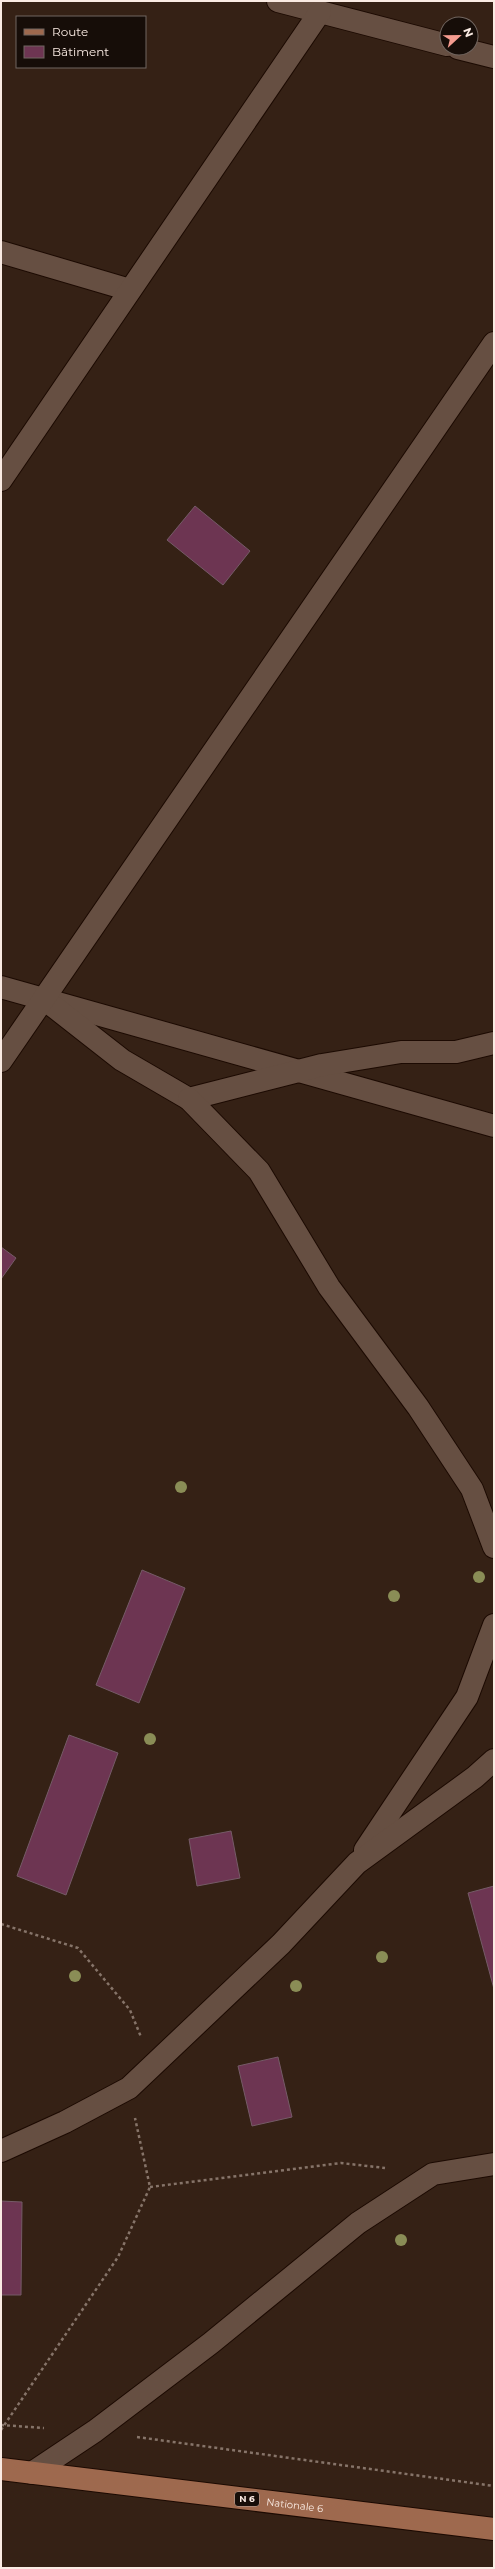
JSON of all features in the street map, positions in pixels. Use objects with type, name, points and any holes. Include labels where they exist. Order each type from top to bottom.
[{"type":"main road","name":"Nationale 6","points":[[1,2469],[494,2529]]},
{"type":"street","points":[[278,1],[439,43]]},
{"type":"street","points":[[1,480],[320,12]]},
{"type":"street","points":[[479,53],[494,57]]},
{"type":"street","points":[[1,252],[130,290]]},
{"type":"street","points":[[1,1062],[494,343]]},
{"type":"street","points":[[1,987],[494,1126]]},
{"type":"street","points":[[44,999],[122,1060],[189,1099],[259,1171],[328,1287],[418,1407],[472,1489],[494,1547]]},
{"type":"street","points":[[189,1099],[299,1070],[401,1052],[456,1052],[494,1043]]},
{"type":"street","points":[[1,2151],[66,2122],[129,2088],[281,1944],[357,1862],[468,1697],[494,1625]]},
{"type":"street","points":[[357,1862],[474,1777],[494,1760]]},
{"type":"street","points":[[32,2473],[95,2431],[210,2343],[358,2222],[433,2174],[494,2164]]},
{"type":"path","points":[[1,1924],[78,1948],[130,2010],[153,2064]]},
{"type":"path","points":[[1,2430],[118,2257],[150,2187],[129,2088]]},
{"type":"path","points":[[150,2187],[341,2163],[387,2169]]},
{"type":"path","points":[[3,2426],[50,2429]]},
{"type":"path","points":[[95,2431],[494,2486]]},
{"type":"building","points":[[195,506],[250,551],[223,585],[167,540]]},
{"type":"building","points":[[1,1247],[16,1258],[1,1279]]},
{"type":"building","points":[[142,1570],[185,1588],[139,1703],[96,1685]]},
{"type":"building","points":[[69,1735],[118,1753],[66,1895],[17,1876]]},
{"type":"building","points":[[231,1831],[240,1878],[197,1886],[189,1839]]},
{"type":"building","points":[[494,1886],[494,1989],[468,1893]]},
{"type":"building","points":[[278,2057],[292,2117],[252,2126],[238,2066]]},
{"type":"building","points":[[1,2201],[22,2202],[21,2295],[1,2295]]}]
